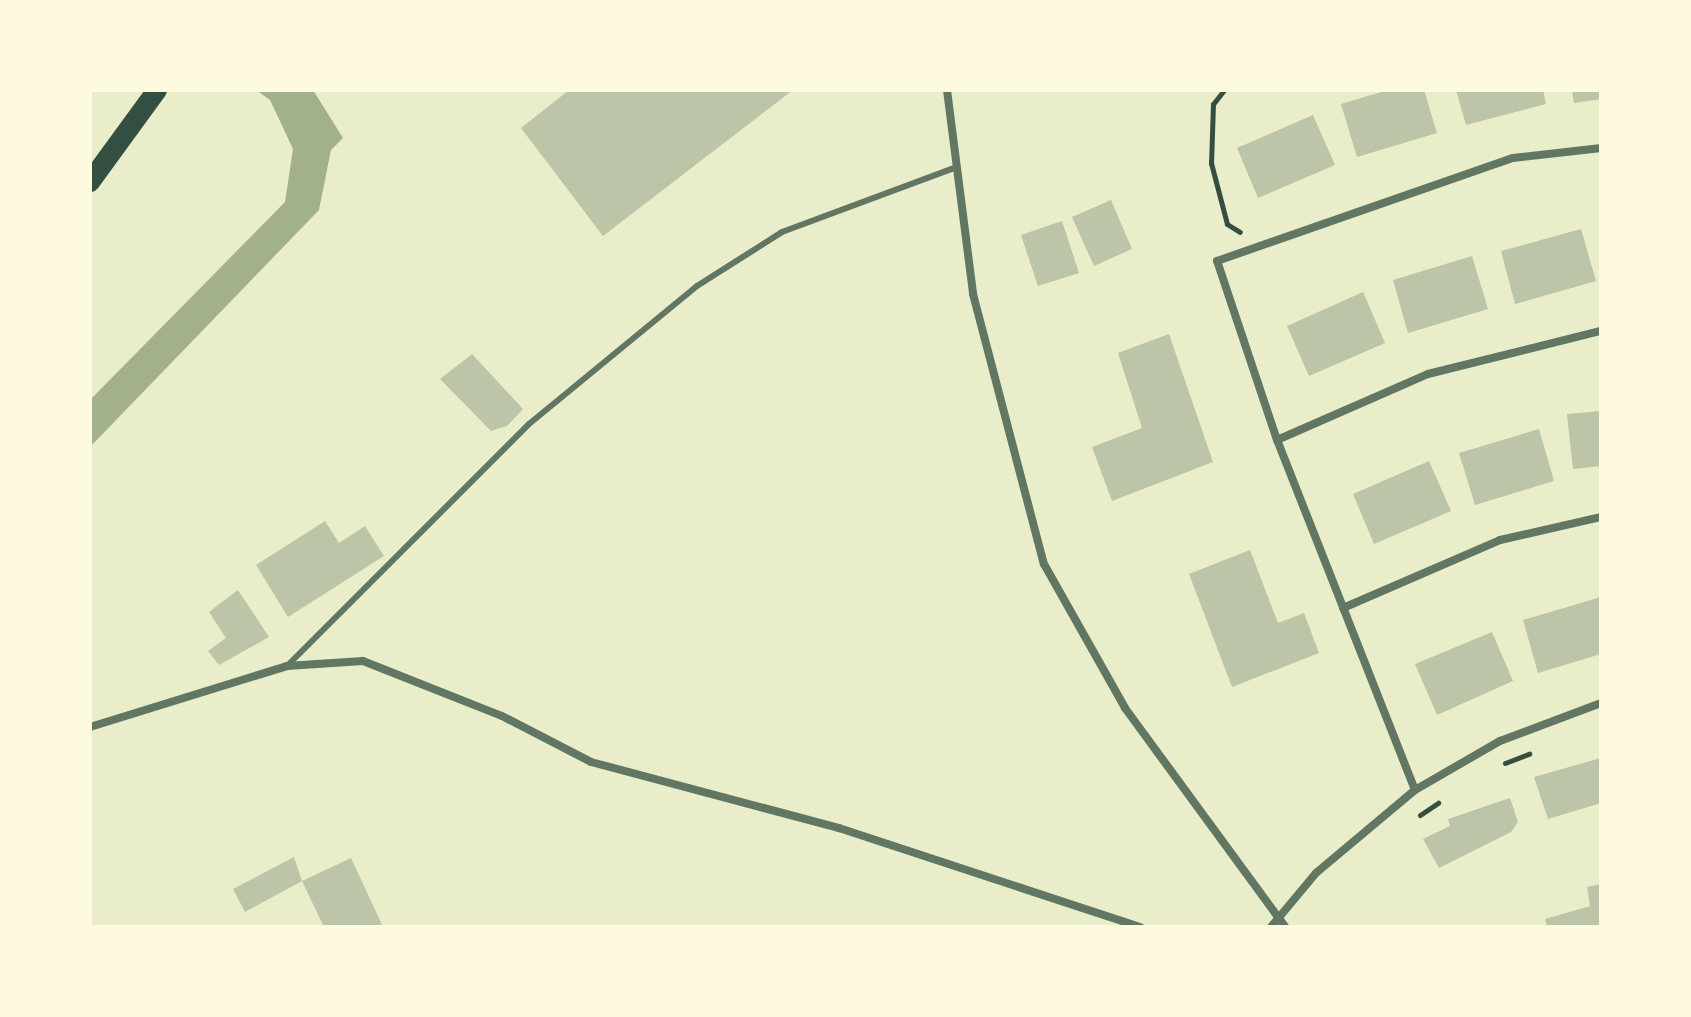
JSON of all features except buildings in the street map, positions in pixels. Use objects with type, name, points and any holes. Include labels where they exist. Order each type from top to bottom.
[{"type":"main road","points":[[90,182],[157,90]]},
{"type":"street","points":[[947,90],[954,168],[973,294],[1044,564],[1110,686],[1285,927]]},
{"type":"street","points":[[1415,790],[1277,440],[1217,261],[1513,158],[1601,148]]},
{"type":"street","points":[[1277,440],[1428,374],[1601,331]]},
{"type":"street","points":[[1343,608],[1500,540],[1601,517]]},
{"type":"street","points":[[90,727],[287,666],[363,661],[502,716],[591,762],[839,828],[1140,927]]},
{"type":"street","points":[[1271,927],[1316,873],[1415,790],[1500,741],[1601,703]]},
{"type":"lane","points":[[287,666],[529,424],[697,286],[782,232],[954,168]]},
{"type":"path","points":[[1224,90],[1213,104],[1211,163],[1227,224],[1247,236]]},
{"type":"path","points":[[1498,766],[1542,749]]},
{"type":"path","points":[[1409,822],[1446,797]]},
{"type":"shaded area","points":[[256,90],[313,90],[343,138],[331,150],[319,210],[90,447],[90,400],[285,202],[293,149],[270,100]]}]
